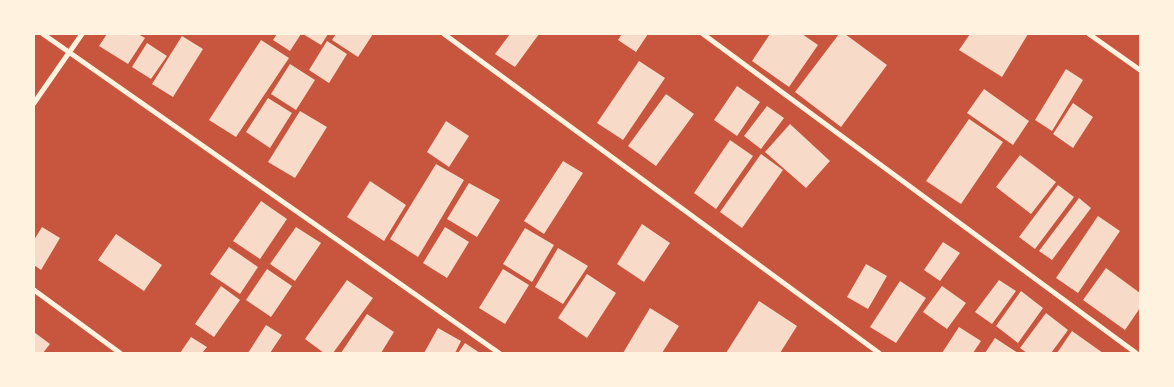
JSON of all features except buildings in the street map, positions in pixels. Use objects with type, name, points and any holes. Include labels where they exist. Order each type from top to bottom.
[{"type":"street","points":[[43,34],[500,353]]},
{"type":"street","points":[[34,103],[82,34]]},
{"type":"street","points":[[444,34],[879,353]]},
{"type":"street","points":[[702,34],[1136,353]]},
{"type":"street","points":[[1089,34],[1140,70]]},
{"type":"street","points":[[34,290],[120,353]]}]
